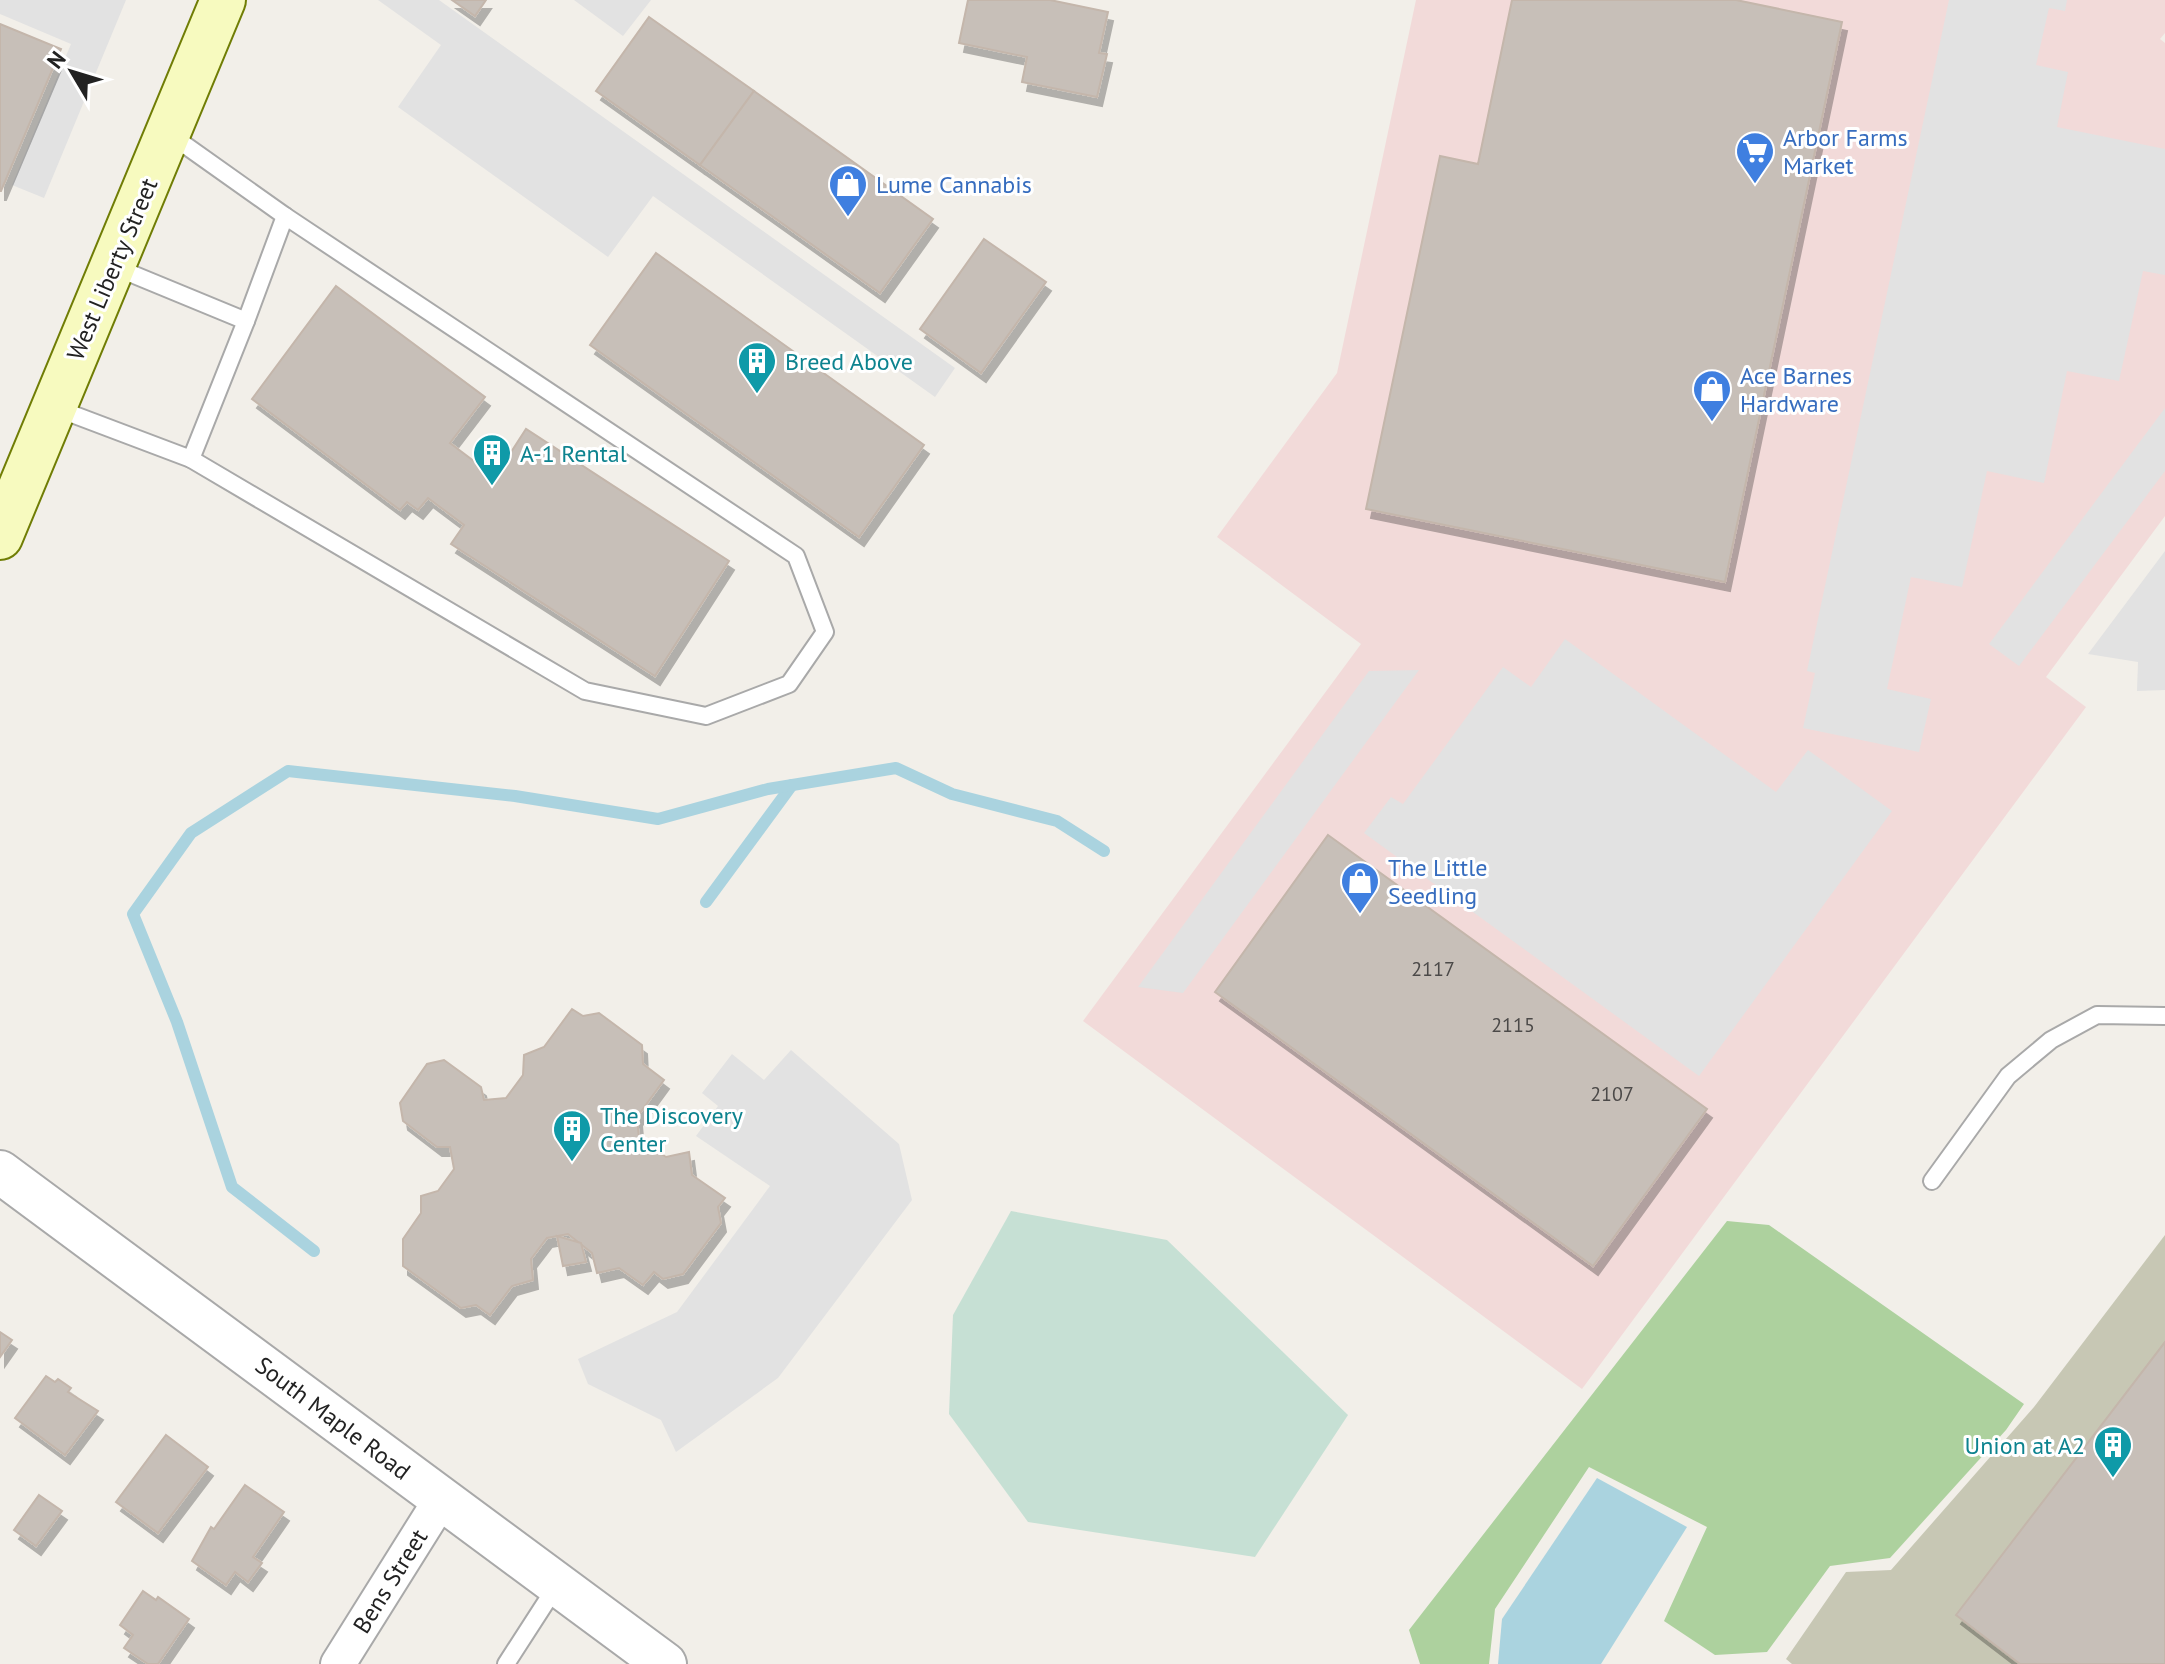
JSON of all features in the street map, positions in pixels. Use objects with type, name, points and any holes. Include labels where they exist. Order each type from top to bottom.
[{"type":"main road","name":"West Liberty Street","points":[[0,537],[223,0]]},
{"type":"street","name":"South Maple Road","points":[[0,1172],[665,1664]]},
{"type":"street","name":"Bens Street","points":[[338,1664],[442,1498]]},
{"type":"lane","points":[[54,407],[191,459],[585,691],[706,716],[789,684],[825,632],[796,556],[285,216],[168,133]]},
{"type":"lane","points":[[191,459],[285,216]]},
{"type":"lane","points":[[113,266],[246,321]]},
{"type":"lane","points":[[1932,1181],[2008,1076],[2051,1040],[2097,1015],[2165,1016]]},
{"type":"lane","points":[[506,1664],[558,1584]]},
{"type":"shaded area","points":[[0,0],[126,0],[44,198],[12,185],[71,44],[0,14]]},
{"type":"shaded area","points":[[378,0],[439,0],[955,368],[935,397],[653,196],[608,257],[398,107],[441,45]]},
{"type":"shaded area","points":[[574,0],[651,0],[623,36]]},
{"type":"shaded area","points":[[1416,0],[2165,0],[2165,33],[2160,39],[2165,43],[2165,516],[2046,677],[2086,707],[1582,1389],[1083,1021],[1361,644],[1217,537],[1337,373]]},
{"type":"shaded area","points":[[1949,0],[2067,0],[2065,11],[2049,8],[2036,65],[2068,72],[2057,127],[2165,149],[2165,275],[2143,271],[2119,381],[2067,371],[2044,483],[1987,471],[1962,587],[1911,577],[1887,689],[1931,699],[1919,752],[1803,728],[1815,673],[1807,671]]},
{"type":"shaded area","points":[[2165,408],[2165,471],[2019,666],[1989,644]]},
{"type":"shaded area","points":[[2165,551],[2165,690],[2137,691],[2138,662],[2088,654]]},
{"type":"shaded area","points":[[1565,639],[1776,792],[1808,750],[1892,811],[1699,1076],[1364,833],[1391,797],[1403,804],[1503,667],[1531,687]]},
{"type":"shaded area","points":[[1419,670],[1183,993],[1138,987],[1369,671]]},
{"type":"shaded area","points":[[791,1050],[899,1144],[912,1200],[778,1378],[676,1452],[661,1420],[588,1384],[578,1359],[677,1312],[770,1186],[696,1136],[718,1106],[702,1093],[732,1054],[764,1080]]},
{"type":"shaded area","points":[[1011,1211],[1167,1240],[1348,1415],[1255,1557],[1028,1522],[949,1414],[953,1315]]},
{"type":"shaded area","name":"Union at A2","points":[[2165,1235],[2165,1664],[1792,1664],[1786,1659],[1846,1572],[1891,1570],[2034,1407]]},
{"type":"green space","points":[[1727,1221],[1769,1225],[2024,1404],[2006,1430],[1890,1558],[1830,1566],[1767,1652],[1715,1655],[1664,1621],[1707,1527],[1589,1467],[1495,1609],[1489,1664],[1420,1664],[1409,1630]]},
{"type":"water","points":[[1597,1478],[1687,1527],[1601,1664],[1498,1664],[1502,1619]]},
{"type":"building","points":[[452,0],[486,0],[475,16]]},
{"type":"building","points":[[968,0],[1050,0],[1108,12],[1099,53],[1107,54],[1097,97],[1022,82],[1027,57],[959,43]]},
{"type":"building","points":[[1512,0],[1736,0],[1842,22],[1725,582],[1366,509],[1440,156],[1478,164]]},
{"type":"building","points":[[649,17],[754,91],[700,165],[596,91]]},
{"type":"building","points":[[0,24],[61,49],[1,191],[0,191]]},
{"type":"building","points":[[754,91],[933,219],[880,293],[700,165]]},
{"type":"building","points":[[984,239],[1046,282],[981,373],[920,329]]},
{"type":"building","name":"Breed Above","points":[[656,253],[924,445],[859,537],[590,345]]},
{"type":"building","name":"A-1 Rental","points":[[336,286],[485,397],[450,443],[495,477],[526,429],[729,561],[655,676],[451,544],[464,525],[428,498],[418,510],[407,502],[400,510],[252,399]]},
{"type":"building","points":[[1328,835],[1707,1109],[1593,1266],[1215,992]]},
{"type":"building","name":"The Discovery Center","points":[[572,1009],[583,1016],[599,1013],[642,1045],[643,1064],[664,1080],[637,1117],[639,1139],[666,1157],[689,1152],[692,1175],[725,1198],[718,1207],[721,1223],[683,1274],[663,1279],[654,1272],[643,1285],[619,1268],[597,1273],[592,1253],[568,1234],[547,1238],[531,1259],[533,1280],[512,1286],[490,1315],[476,1305],[461,1308],[403,1266],[403,1239],[421,1213],[421,1196],[438,1191],[454,1169],[450,1147],[437,1147],[403,1121],[400,1103],[427,1064],[444,1060],[481,1087],[484,1100],[506,1098],[523,1075],[524,1055],[544,1047]]},
{"type":"building","points":[[557,1236],[581,1243],[586,1262],[563,1266]]},
{"type":"building","points":[[0,1332],[12,1340],[0,1357]]},
{"type":"building","name":"Union at A2","points":[[2165,1342],[2165,1664],[2020,1664],[1956,1615]]},
{"type":"building","points":[[46,1376],[55,1382],[58,1379],[71,1388],[68,1392],[98,1411],[65,1455],[15,1418]]},
{"type":"building","points":[[166,1435],[208,1467],[158,1533],[116,1502]]},
{"type":"building","points":[[245,1485],[284,1512],[253,1557],[262,1563],[248,1582],[235,1572],[226,1585],[192,1561],[211,1527],[214,1529]]},
{"type":"building","points":[[39,1495],[62,1511],[36,1546],[14,1530]]},
{"type":"building","points":[[143,1591],[156,1600],[158,1597],[189,1619],[158,1664],[148,1664],[124,1648],[133,1635],[120,1625]]},
{"type":"waterway","points":[[314,1251],[232,1187],[177,1022],[133,914],[191,833],[288,771],[515,796],[658,819],[768,789],[896,768],[952,794],[1057,821],[1104,851]]},
{"type":"waterway","points":[[706,902],[792,785]]},
{"type":"place","name":"Arbor Farms Market","points":[[1755,185]]},
{"type":"place","name":"Lume Cannabis","points":[[848,218]]},
{"type":"place","name":"Breed Above","points":[[757,395]]},
{"type":"place","name":"Ace Barnes Hardware","points":[[1712,423]]},
{"type":"place","name":"A-1 Rental","points":[[492,487]]},
{"type":"place","name":"The Little Seedling","points":[[1360,915]]},
{"type":"place","name":"The Discovery Center","points":[[572,1163]]},
{"type":"place","name":"Union at A2","points":[[2113,1479]]}]
